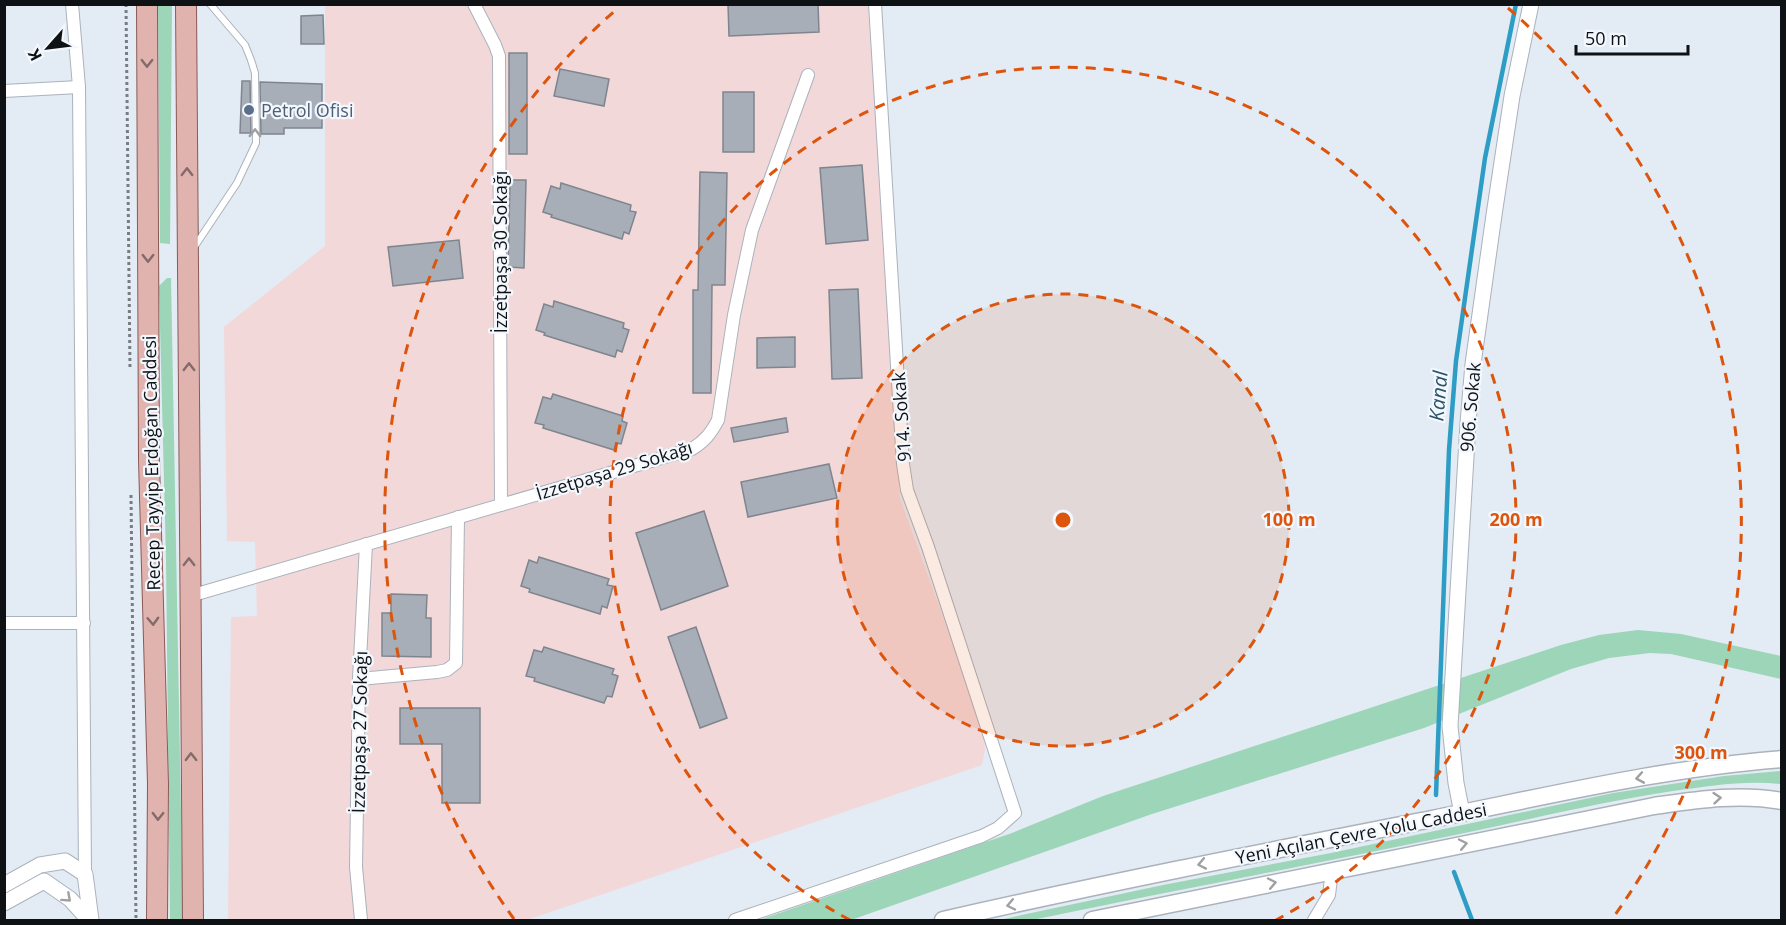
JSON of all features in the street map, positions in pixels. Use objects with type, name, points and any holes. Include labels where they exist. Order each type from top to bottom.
[{"type":"main road","name":"Recep Tayyip Erdoğan Caddesi","points":[[147,4],[149,460],[158,784],[157,921]]},
{"type":"main road","name":"Recep Tayyip Erdoğan Caddesi","points":[[186,4],[193,921]]},
{"type":"main road","name":"Yeni Açılan Çevre Yolu Caddesi","points":[[943,921],[1165,872],[1674,772],[1782,759]]},
{"type":"main road","name":"Yeni Açılan Çevre Yolu Caddesi","points":[[1092,921],[1653,806],[1720,798],[1747,797],[1782,801]]},
{"type":"street","points":[[72,4],[79,87],[85,874],[90,921]]},
{"type":"street","name":"İzzetpaşa 30 Sokağı","points":[[474,4],[499,56],[501,504]]},
{"type":"street","name":"914. Sokak","points":[[735,921],[982,836],[998,828],[1015,813],[932,558],[907,490],[903,464],[875,4]]},
{"type":"street","name":"906. Sokak","points":[[1462,813],[1456,783],[1450,726],[1473,364],[1512,96],[1531,4]]},
{"type":"street","name":"İzzetpaşa 29 Sokağı","points":[[190,596],[692,448],[711,434],[718,420],[734,315],[752,230],[808,75]]},
{"type":"street","points":[[4,91],[79,87]]},
{"type":"street","points":[[359,679],[437,672],[447,670],[456,663],[459,517]]},
{"type":"street","name":"İzzetpaşa 27 Sokağı","points":[[361,921],[356,867],[359,679],[366,544]]},
{"type":"street","points":[[4,623],[84,623]]},
{"type":"street","points":[[4,885],[40,865],[65,861],[85,874]]},
{"type":"street","points":[[1314,921],[1329,895],[1332,871]]},
{"type":"street","points":[[4,903],[44,881],[70,899],[90,921]]},
{"type":"lane","points":[[188,257],[237,183],[256,143],[255,73],[251,60],[245,45],[210,4]]},
{"type":"shaded area","points":[[325,5],[868,5],[900,498],[984,730],[985,750],[982,765],[527,920],[228,920],[231,617],[257,616],[255,542],[227,541],[224,327],[325,246]]},
{"type":"green space","points":[[158,5],[172,5],[170,244],[160,243]]},
{"type":"green space","points":[[167,278],[171,278],[183,920],[170,920],[166,559],[159,286]]},
{"type":"green space","points":[[1638,630],[1681,634],[1781,656],[1781,679],[1671,654],[1650,653],[1609,658],[1571,669],[1424,728],[1152,814],[851,920],[759,920],[1012,833],[1103,796],[1561,645],[1599,635]]},
{"type":"green space","points":[[1781,771],[1781,784],[1727,784],[1645,795],[1032,920],[999,920],[1613,793],[1724,776]]},
{"type":"building","points":[[728,4],[818,4],[819,32],[729,36]]},
{"type":"building","points":[[323,15],[324,44],[301,44],[301,16]]},
{"type":"building","points":[[509,53],[527,53],[527,154],[509,154]]},
{"type":"building","points":[[560,69],[609,79],[604,106],[554,96]]},
{"type":"building","points":[[242,81],[250,81],[251,133],[240,133]]},
{"type":"building","points":[[260,82],[322,84],[322,128],[284,128],[284,134],[261,134]]},
{"type":"building","points":[[723,92],[754,92],[754,152],[723,152]]},
{"type":"building","points":[[862,165],[868,240],[826,244],[820,168]]},
{"type":"building","points":[[700,172],[727,173],[725,285],[712,285],[711,393],[693,393],[693,290],[698,290]]},
{"type":"building","points":[[510,180],[526,180],[524,268],[508,267]]},
{"type":"building","points":[[561,183],[631,205],[630,211],[636,212],[629,234],[624,232],[622,239],[551,217],[552,215],[543,212],[551,186],[560,189]]},
{"type":"building","points":[[459,240],[463,278],[393,286],[388,247]]},
{"type":"building","points":[[858,289],[862,378],[832,379],[829,290]]},
{"type":"building","points":[[554,301],[624,323],[623,328],[629,330],[622,352],[617,350],[615,357],[544,335],[545,333],[536,330],[544,304],[553,307]]},
{"type":"building","points":[[795,337],[795,367],[757,368],[757,338]]},
{"type":"building","points":[[553,394],[623,416],[622,421],[627,423],[621,444],[616,443],[614,450],[543,428],[544,425],[535,423],[543,397],[551,399]]},
{"type":"building","points":[[786,418],[788,432],[734,442],[731,428]]},
{"type":"building","points":[[829,464],[837,498],[748,517],[741,482]]},
{"type":"building","points":[[704,511],[728,586],[661,610],[636,533]]},
{"type":"building","points":[[539,557],[609,579],[607,585],[613,586],[607,608],[602,606],[600,614],[529,592],[530,589],[521,586],[529,560],[537,563]]},
{"type":"building","points":[[391,594],[427,595],[426,618],[431,618],[431,657],[382,656],[382,613],[391,613]]},
{"type":"building","points":[[696,627],[727,718],[700,728],[668,637]]},
{"type":"building","points":[[544,647],[614,669],[612,674],[618,676],[612,697],[607,696],[604,703],[534,681],[535,678],[526,676],[534,650],[542,652]]},
{"type":"building","points":[[400,708],[480,708],[480,803],[442,803],[442,744],[400,744]]},
{"type":"waterway","name":"Kanal","points":[[1436,795],[1449,450],[1456,361],[1485,158],[1516,4]]},
{"type":"waterway","name":"Kanal","points":[[1454,872],[1472,920]]},
{"type":"place","name":"Petrol Ofisi","points":[[249,110]]}]
